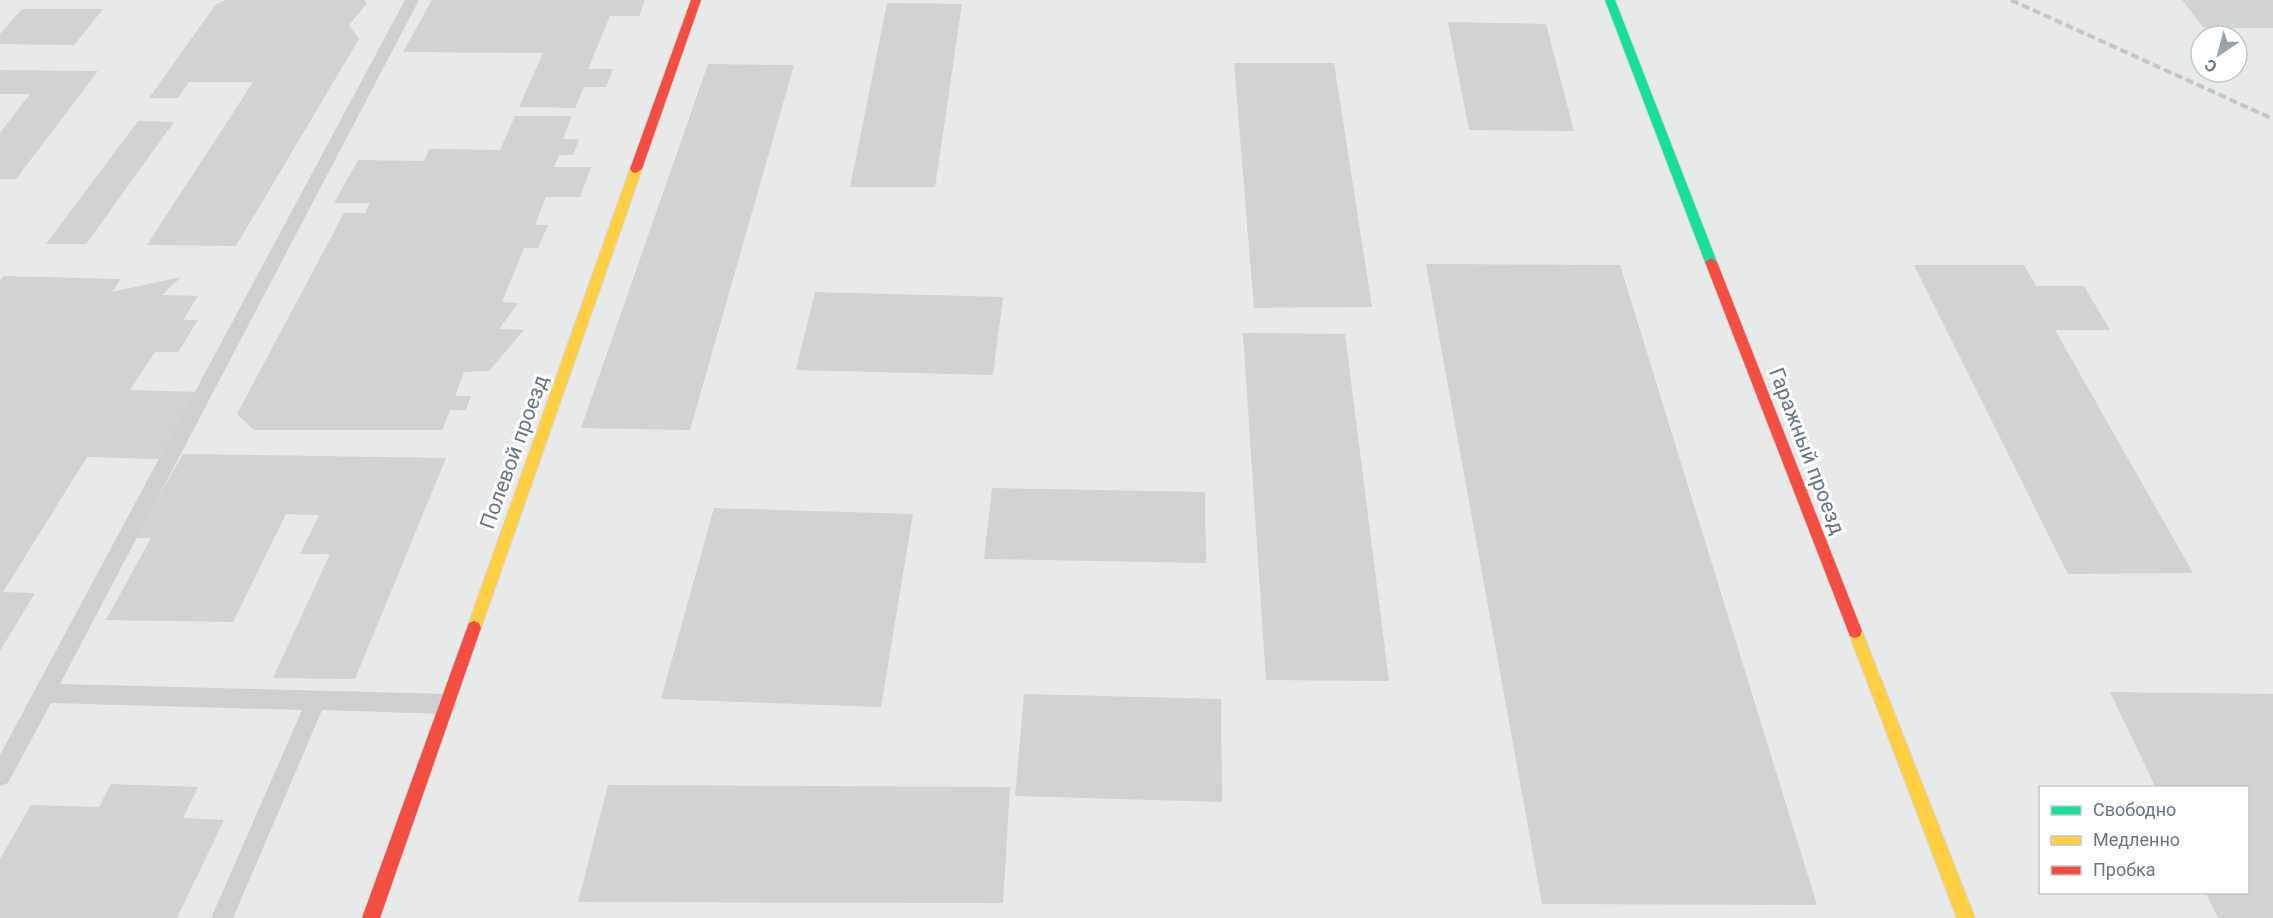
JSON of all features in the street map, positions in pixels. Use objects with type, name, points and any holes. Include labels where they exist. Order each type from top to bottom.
[{"type":"street","name":"Полевой проезд","points":[[371,918],[696,0]]},
{"type":"street","name":"Гаражный проезд","points":[[1610,0],[1966,918]]},
{"type":"lane","points":[[0,776],[412,0]]},
{"type":"lane","points":[[45,693],[447,704]]},
{"type":"lane","points":[[222,918],[316,700]]},
{"type":"shaded area","points":[[0,0],[2273,0],[2273,918],[0,918]]},
{"type":"building","points":[[226,0],[364,0],[367,3],[349,25],[359,39],[236,246],[147,245],[253,82],[189,82],[178,98],[149,98],[216,4]]},
{"type":"building","points":[[432,0],[645,0],[639,16],[610,16],[588,69],[613,69],[606,87],[584,87],[575,108],[519,107],[543,53],[403,52]]},
{"type":"building","points":[[2182,0],[2273,0],[2273,28],[2249,28],[2249,24],[2201,24]]},
{"type":"building","points":[[887,3],[962,4],[935,187],[850,187]]},
{"type":"building","points":[[22,9],[103,9],[74,45],[0,44],[0,34]]},
{"type":"building","points":[[1448,22],[1546,24],[1574,131],[1469,130]]},
{"type":"building","points":[[1234,63],[1334,63],[1372,307],[1254,308]]},
{"type":"building","points":[[708,64],[794,65],[690,430],[581,428]]},
{"type":"building","points":[[0,70],[98,71],[16,179],[0,179],[0,133],[30,94],[0,94]]},
{"type":"building","points":[[515,116],[572,116],[563,139],[579,139],[573,155],[559,155],[554,167],[591,167],[580,197],[546,197],[535,225],[548,225],[538,248],[524,248],[502,302],[518,303],[499,329],[524,330],[489,371],[464,372],[455,396],[471,396],[466,410],[450,410],[442,430],[254,430],[237,414],[344,213],[365,213],[370,203],[334,203],[358,160],[424,161],[429,149],[500,150]]},
{"type":"building","points":[[138,121],[174,122],[86,244],[46,244]]},
{"type":"building","points":[[1426,264],[1620,265],[1817,905],[1542,904]]},
{"type":"building","points":[[1914,265],[2024,265],[2036,286],[2084,286],[2110,330],[2055,330],[2193,573],[2068,574]]},
{"type":"building","points":[[3,276],[121,279],[112,292],[181,277],[162,295],[198,296],[183,320],[198,320],[178,352],[155,352],[130,390],[199,392],[160,459],[87,457],[3,592],[35,593],[0,651],[0,281]]},
{"type":"building","points":[[815,292],[1003,297],[993,375],[796,370]]},
{"type":"building","points":[[1243,333],[1345,334],[1389,681],[1266,680]]},
{"type":"building","points":[[183,454],[446,458],[355,679],[273,678],[330,554],[300,554],[319,515],[286,514],[233,622],[106,620],[151,538],[135,538]]},
{"type":"building","points":[[992,488],[1205,492],[1206,563],[984,559]]},
{"type":"building","points":[[714,508],[913,514],[881,707],[661,699]]},
{"type":"building","points":[[2110,692],[2273,694],[2273,918],[2218,918],[2206,894],[2249,894],[2249,786],[2155,786]]},
{"type":"building","points":[[1024,694],[1221,699],[1222,802],[1015,796]]},
{"type":"building","points":[[111,784],[198,787],[183,818],[224,820],[177,918],[0,918],[0,859],[31,805],[99,807]]},
{"type":"building","points":[[608,785],[1010,787],[1003,903],[578,902]]},
{"type":"railway","points":[[2011,0],[2273,119]]},
{"type":"traffic: fast","points":[[1610,0],[1711,262]]},
{"type":"traffic: slow","points":[[474,628],[636,169]]},
{"type":"traffic: slow","points":[[1855,631],[1966,918]]},
{"type":"traffic: jam","points":[[636,169],[696,0]]},
{"type":"traffic: jam","points":[[1711,262],[1855,631]]},
{"type":"traffic: jam","points":[[371,918],[474,628]]}]
